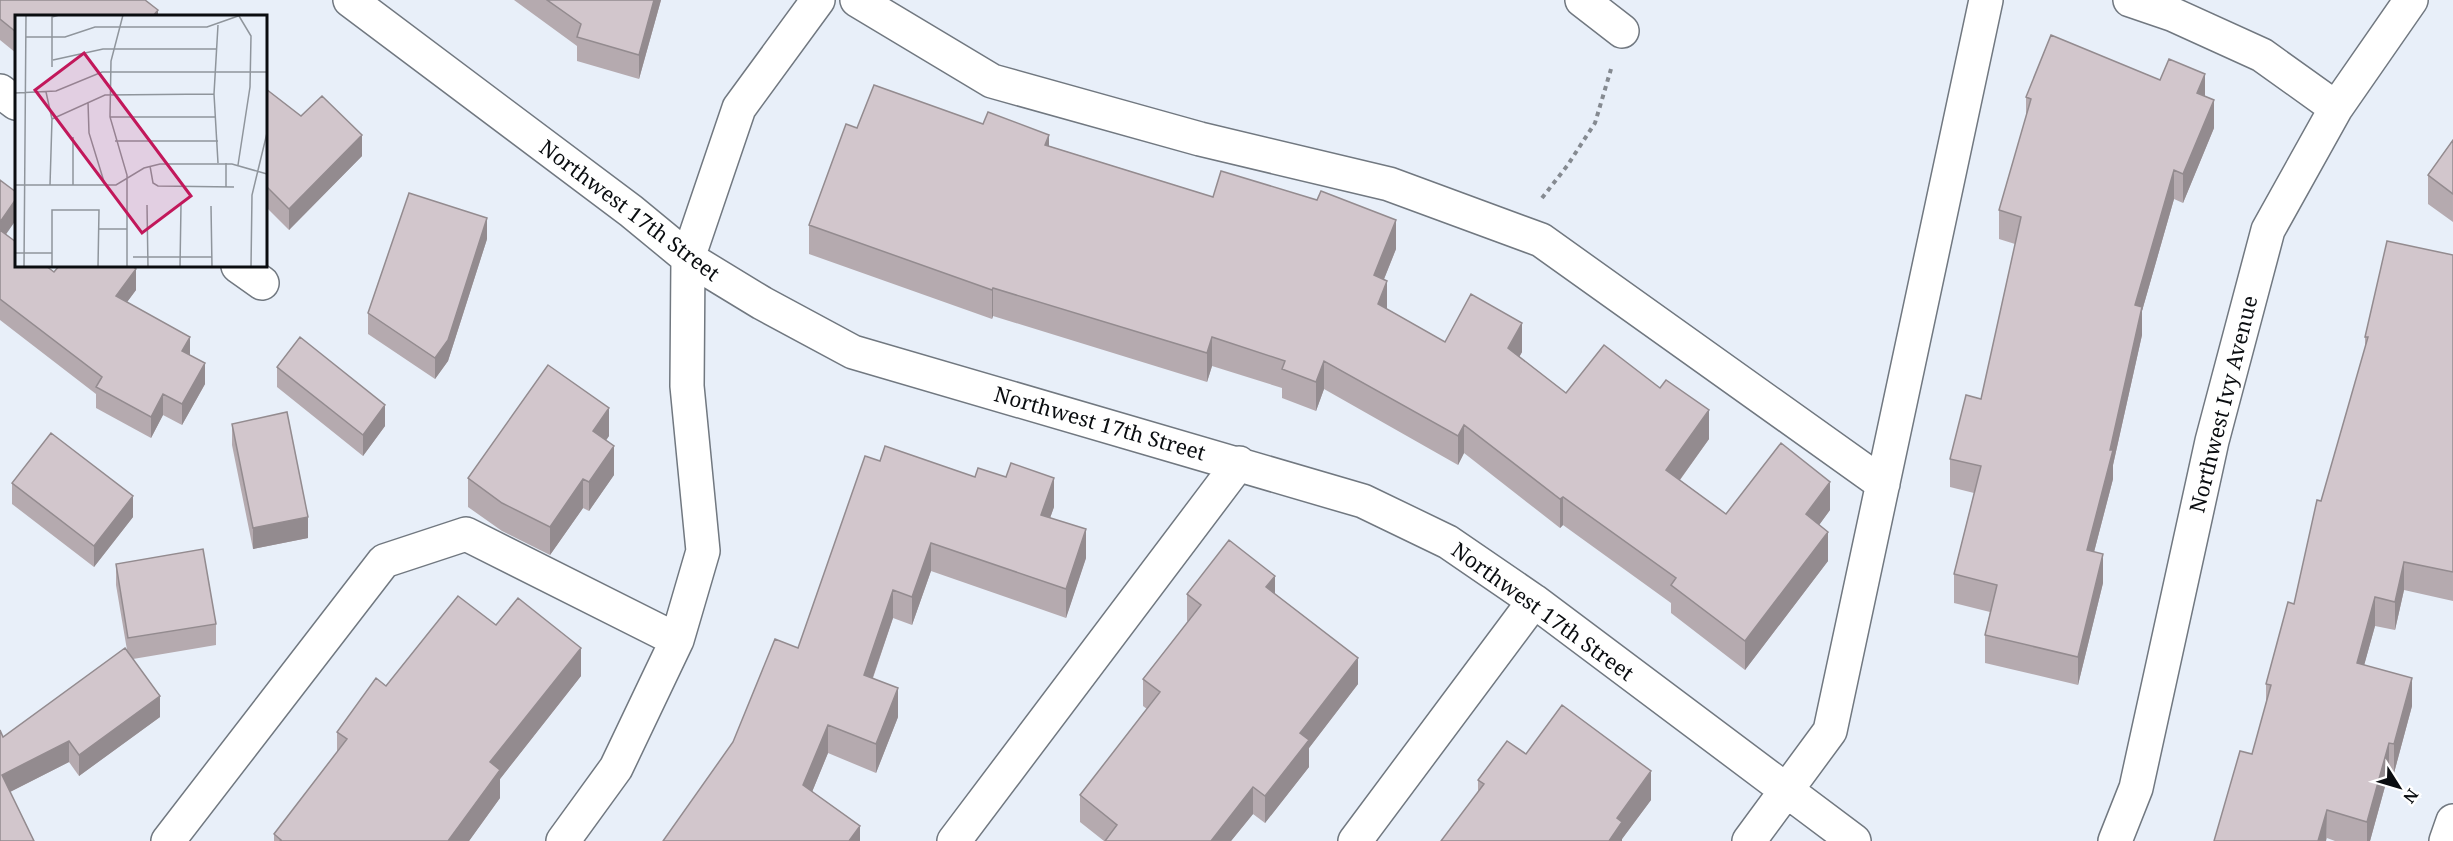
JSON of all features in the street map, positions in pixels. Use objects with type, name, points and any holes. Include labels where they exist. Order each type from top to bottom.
[{"type":"street","name":"Northwest 17th Street","points":[[350,0],[631,211],[688,258],[762,303],[853,352],[1364,501],[1448,542],[1534,601],[1854,841]]},
{"type":"street","points":[[563,841],[616,768],[677,640],[703,551],[687,386],[688,258],[739,108],[818,0]]},
{"type":"street","points":[[857,0],[992,81],[1200,139],[1389,184],[1541,240],[1882,484]]},
{"type":"street","points":[[1582,0],[1622,31]]},
{"type":"street","points":[[1749,841],[1830,731],[1986,0]]},
{"type":"street","points":[[2130,0],[2174,15],[2262,55],[2336,108]]},
{"type":"street","name":"Northwest Ivy Avenue","points":[[2115,841],[2136,788],[2212,441],[2268,230],[2336,108],[2411,0]]},
{"type":"street","points":[[0,91],[15,102]]},
{"type":"street","points":[[954,841],[1239,463]]},
{"type":"street","points":[[168,841],[384,561],[466,534],[677,640]]},
{"type":"street","points":[[1355,841],[1534,601]]},
{"type":"street","points":[[2446,841],[2453,821]]},
{"type":"path","points":[[1515,231],[1568,166],[1595,123],[1622,31]]},
{"type":"building","points":[[0,0],[145,0],[158,10],[154,15],[15,15],[15,31],[0,19]]},
{"type":"building","points":[[547,0],[654,0],[639,55],[577,37],[581,24]]},
{"type":"building","points":[[2051,35],[2160,80],[2169,59],[2205,74],[2197,93],[2214,100],[2183,174],[2174,170],[2135,305],[2142,307],[2110,450],[2113,450],[2087,550],[2103,554],[2078,657],[1985,635],[1997,585],[1954,574],[1981,466],[1950,459],[1966,395],[1981,399],[2021,217],[1999,210],[2031,99],[2026,97]]},
{"type":"building","points":[[874,85],[983,124],[988,112],[1049,135],[1045,145],[1213,197],[1221,171],[1317,200],[1321,191],[1396,220],[1374,275],[1387,281],[1378,304],[1445,342],[1471,294],[1522,323],[1508,348],[1566,393],[1604,345],[1660,388],[1666,380],[1709,410],[1666,470],[1726,514],[1781,443],[1830,482],[1806,514],[1828,532],[1745,641],[1671,585],[1676,578],[1563,497],[1560,499],[1464,425],[1458,436],[1324,361],[1316,382],[1282,369],[1285,361],[1212,337],[1207,353],[993,288],[992,290],[809,225],[846,124],[857,128]]},
{"type":"building","points":[[267,90],[301,116],[322,96],[362,135],[289,209],[267,187]]},
{"type":"building","points":[[2453,140],[2453,194],[2428,175]]},
{"type":"building","points":[[0,180],[15,191],[15,200],[0,222]]},
{"type":"building","points":[[409,193],[487,218],[448,340],[435,358],[368,313]]},
{"type":"building","points":[[0,230],[15,241],[15,267],[47,267],[54,272],[58,267],[133,267],[136,269],[116,296],[190,337],[182,351],[205,363],[182,404],[163,394],[151,417],[96,387],[102,377],[0,299]]},
{"type":"building","points":[[2387,241],[2453,255],[2453,572],[2404,562],[2395,602],[2375,597],[2357,663],[2412,678],[2394,744],[2389,743],[2367,822],[2327,810],[2318,841],[2214,841],[2240,751],[2252,754],[2271,685],[2266,684],[2288,602],[2294,604],[2317,500],[2321,501],[2368,337],[2365,337]]},
{"type":"building","points":[[300,337],[385,405],[363,435],[277,367]]},
{"type":"building","points":[[548,365],[609,408],[593,431],[614,446],[589,482],[583,479],[550,527],[502,503],[468,478]]},
{"type":"building","points":[[287,412],[308,517],[253,528],[232,424]]},
{"type":"building","points":[[51,433],[133,496],[94,546],[12,483]]},
{"type":"building","points":[[885,446],[975,477],[978,468],[1006,477],[1011,463],[1054,478],[1041,515],[1086,529],[1066,589],[931,543],[912,597],[893,590],[864,675],[898,688],[876,744],[828,725],[803,785],[860,826],[849,841],[663,841],[733,742],[775,639],[798,648],[865,456],[880,461]]},
{"type":"building","points":[[1229,540],[1275,576],[1266,587],[1358,658],[1300,733],[1309,740],[1265,796],[1253,787],[1211,841],[1105,841],[1117,825],[1080,795],[1160,692],[1143,679],[1201,605],[1187,594]]},
{"type":"building","points":[[203,549],[216,624],[128,638],[116,564]]},
{"type":"building","points":[[458,596],[496,625],[518,598],[581,648],[490,762],[500,770],[448,841],[280,841],[274,834],[347,739],[337,732],[376,678],[386,686]]},
{"type":"building","points":[[125,648],[160,696],[79,755],[69,741],[2,775],[34,841],[0,841],[0,730],[3,737]]},
{"type":"building","points":[[1562,705],[1651,771],[1617,818],[1622,822],[1609,841],[1441,841],[1484,784],[1478,780],[1507,741],[1526,754]]}]
